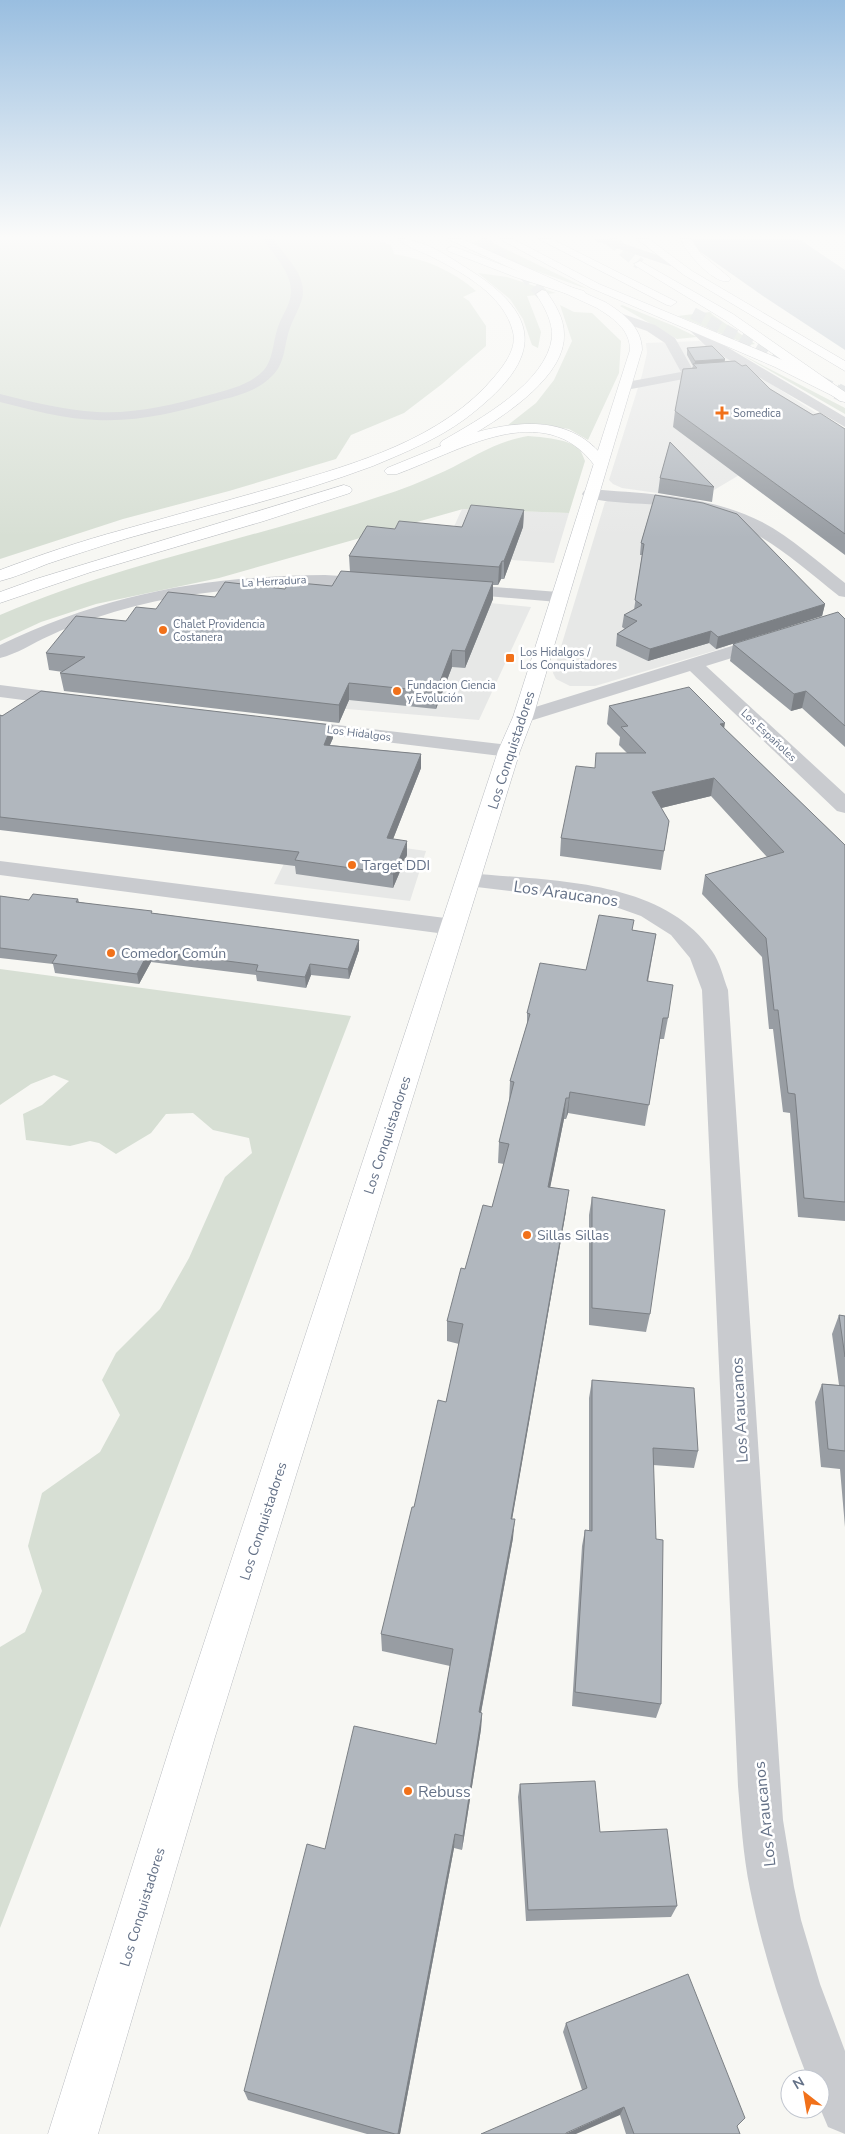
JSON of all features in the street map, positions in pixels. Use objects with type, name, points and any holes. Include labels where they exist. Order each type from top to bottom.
[{"type":"main road","points":[[0,576],[74,549],[283,490],[349,469],[418,440],[473,406],[496,385],[511,363],[520,345],[520,339]]},
{"type":"main road","points":[[392,471],[438,449],[487,420],[518,396],[531,384],[548,362],[558,339]]},
{"type":"main road","name":"Los Conquistadores","points":[[73,2134],[194,1737],[509,751],[523,716],[590,494],[626,386],[637,345],[634,339]]},
{"type":"main road","points":[[720,339],[780,364],[845,398]]},
{"type":"main road","points":[[760,339],[845,398]]},
{"type":"main road","points":[[801,339],[845,367]]},
{"type":"main road","points":[[376,477],[484,435],[523,428],[553,431],[576,438],[591,449],[600,463]]},
{"type":"main road","points":[[0,598],[82,569],[279,512],[355,486]]},
{"type":"street","points":[[0,398],[61,412],[100,416],[153,412],[196,403],[253,383],[268,372],[275,361],[281,339]]},
{"type":"street","points":[[666,339],[670,341],[689,374]]},
{"type":"street","points":[[699,339],[705,349],[733,372]]},
{"type":"street","points":[[676,353],[705,349],[773,378],[845,423]]},
{"type":"street","points":[[626,386],[689,374],[733,372],[773,378]]},
{"type":"street","points":[[590,494],[684,504],[737,518],[767,532],[845,592]]},
{"type":"street","name":"La Herradura","points":[[0,652],[49,627],[86,614],[190,588],[294,579],[393,584]]},
{"type":"street","points":[[441,588],[558,597]]},
{"type":"street","points":[[523,716],[788,635]]},
{"type":"street","name":"Los Españoles","points":[[693,664],[845,806]]},
{"type":"street","points":[[0,692],[89,702]]},
{"type":"street","name":"Los Hidalgos","points":[[277,724],[509,751]]},
{"type":"street","points":[[0,868],[453,927]]},
{"type":"street","name":"Los Araucanos","points":[[468,880],[585,893],[629,903],[662,918],[683,932],[701,952],[712,975],[716,990],[759,1786],[766,1854],[775,1900],[796,1978],[845,2110]]},
{"type":"shaded area","points":[[0,339],[486,339],[486,346],[442,384],[404,413],[351,435],[336,459],[229,491],[123,519],[0,559]]},
{"type":"shaded area","points":[[530,339],[540,339],[538,348],[532,345]]},
{"type":"shaded area","points":[[571,339],[619,339],[621,341],[619,373],[588,440],[569,429],[542,425],[508,425],[536,403],[554,380],[572,341]]},
{"type":"shaded area","points":[[733,339],[747,339],[755,344],[749,345]]},
{"type":"shaded area","points":[[828,339],[845,339],[845,350]]},
{"type":"shaded area","points":[[699,341],[714,347],[824,418],[771,456],[699,499],[622,488],[613,484],[609,480],[642,375],[647,353],[646,343]]},
{"type":"shaded area","points":[[739,353],[845,408],[845,414]]},
{"type":"shaded area","points":[[528,436],[569,443],[581,452],[585,461],[569,513],[463,509],[219,578],[96,604],[41,622],[0,641],[0,615],[46,597],[140,566],[283,526],[387,494],[437,475],[495,446]]},
{"type":"shaded area","points":[[613,499],[692,508],[707,548],[681,617],[727,647],[595,686],[570,686],[556,679],[553,673],[605,502]]},
{"type":"shaded area","points":[[462,509],[569,513],[554,563],[441,555]]},
{"type":"shaded area","points":[[420,596],[531,607],[479,720],[226,699]]},
{"type":"shaded area","points":[[299,833],[426,851],[410,901],[274,884]]},
{"type":"shaded area","points":[[0,969],[351,1016],[0,1928],[0,1647],[25,1632],[42,1591],[28,1546],[42,1493],[100,1452],[120,1415],[102,1380],[116,1353],[160,1309],[189,1258],[225,1177],[252,1153],[249,1138],[213,1130],[193,1113],[166,1114],[151,1133],[116,1154],[99,1143],[90,1141],[70,1146],[26,1140],[23,1114],[42,1105],[69,1081],[54,1075],[31,1084],[0,1105]]},
{"type":"building","points":[[712,346],[725,359],[695,361],[687,348]]},
{"type":"building","points":[[735,361],[742,366],[746,365],[770,389],[813,415],[820,413],[845,429],[845,534],[675,411],[683,369],[697,368],[693,364]]},
{"type":"building","points":[[670,442],[714,487],[660,478]]},
{"type":"building","points":[[655,495],[703,503],[737,514],[825,604],[718,637],[711,631],[650,649],[617,634],[637,621],[624,615],[642,605],[635,600],[644,544],[641,543]]},
{"type":"building","points":[[471,505],[524,510],[504,561],[502,561],[499,567],[349,556],[367,526],[395,529],[399,521],[462,527]]},
{"type":"building","points":[[341,571],[493,582],[465,651],[452,650],[436,692],[349,683],[339,705],[60,673],[85,657],[46,653],[76,616],[126,621],[136,607],[156,609],[168,592],[215,597],[225,582],[285,589],[289,582],[332,586]]},
{"type":"building","points":[[838,612],[845,619],[845,726],[806,691],[794,694],[733,644]]},
{"type":"building","points":[[689,687],[725,723],[720,724],[845,845],[845,1202],[804,1198],[795,1094],[788,1093],[778,1010],[774,1010],[766,938],[705,875],[784,852],[714,778],[652,792],[669,821],[664,851],[561,838],[576,766],[595,768],[596,753],[646,753],[621,727],[628,726],[609,706]]},
{"type":"building","points":[[41,691],[332,725],[324,745],[421,754],[387,838],[407,841],[393,874],[295,860],[299,852],[0,817],[0,715],[2,716]]},
{"type":"building","points":[[33,894],[78,899],[76,902],[152,911],[151,913],[359,940],[348,969],[310,964],[305,977],[256,971],[258,965],[149,951],[137,974],[52,963],[57,955],[0,948],[0,896],[29,900]]},
{"type":"building","points":[[599,915],[634,920],[632,930],[656,934],[647,981],[673,985],[668,1018],[663,1018],[649,1105],[570,1092],[569,1098],[566,1098],[548,1187],[569,1190],[511,1519],[515,1519],[479,1712],[482,1713],[463,1836],[455,1834],[398,2134],[395,2134],[244,2091],[307,1844],[325,1849],[354,1726],[436,1744],[453,1649],[381,1634],[412,1507],[414,1507],[438,1400],[446,1402],[463,1324],[447,1321],[461,1268],[465,1269],[483,1205],[492,1207],[509,1144],[499,1142],[514,1082],[510,1081],[530,1014],[527,1013],[540,963],[586,970]]},
{"type":"building","points":[[592,1197],[665,1210],[650,1314],[592,1308]]},
{"type":"building","points":[[839,1315],[845,1316],[845,1357]]},
{"type":"building","points":[[592,1380],[694,1388],[698,1451],[653,1448],[656,1539],[663,1540],[661,1704],[575,1692],[585,1530],[592,1531]]},
{"type":"building","points":[[822,1384],[845,1386],[845,1451],[828,1449]]},
{"type":"building","points":[[595,1781],[600,1832],[667,1829],[677,1906],[528,1910],[520,1784]]},
{"type":"building","points":[[688,1974],[745,2118],[737,2126],[740,2134],[634,2134],[624,2107],[566,2134],[481,2134],[587,2088],[566,2023]]},
{"type":"tunnel","points":[[741,339],[840,392]]},
{"type":"tunnel","points":[[837,391],[845,395]]},
{"type":"place","name":"Somedica","points":[[722,413]]},
{"type":"place","name":"Chalet Providencia Costanera","points":[[163,630]]},
{"type":"place","name":"Los Hidalgos / Los Conquistadores","points":[[510,658]]},
{"type":"place","name":"Fundacion Ciencia y Evolución","points":[[397,691]]},
{"type":"place","name":"Target DDI","points":[[352,865]]},
{"type":"place","name":"Comedor Común","points":[[111,953]]},
{"type":"place","name":"Sillas Sillas","points":[[527,1235]]},
{"type":"place","name":"Rebuss","points":[[408,1791]]}]
